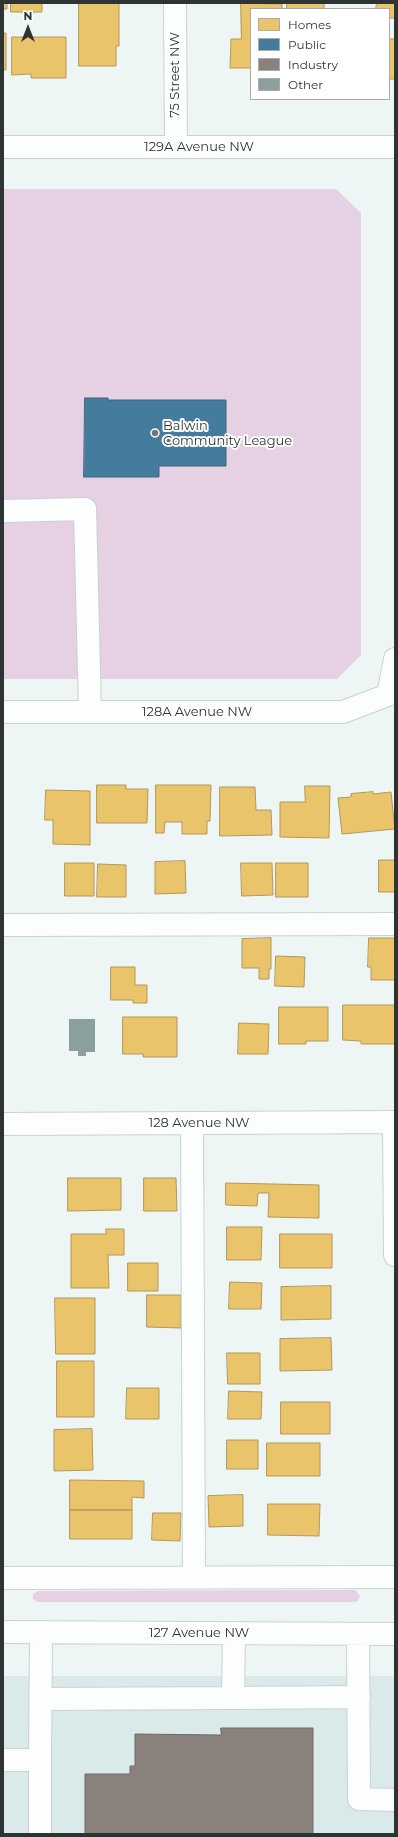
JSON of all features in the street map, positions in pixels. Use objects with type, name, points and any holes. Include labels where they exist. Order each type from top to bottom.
[{"type":"street","name":"75 Street NW","points":[[175,3],[176,147]]},
{"type":"street","name":"129A Avenue NW","points":[[3,147],[395,147]]},
{"type":"street","points":[[3,511],[86,509],[90,712]]},
{"type":"street","name":"128A Avenue NW","points":[[3,712],[343,712],[388,695],[395,659]]},
{"type":"street","points":[[3,925],[395,924]]},
{"type":"street","points":[[394,1122],[395,1255]]},
{"type":"street","name":"128 Avenue NW","points":[[3,1124],[394,1122]]},
{"type":"street","points":[[192,1123],[194,1578]]},
{"type":"street","points":[[3,1578],[395,1577]]},
{"type":"street","name":"127 Avenue NW","points":[[3,1632],[395,1634]]},
{"type":"street","points":[[40,1834],[42,1632]]},
{"type":"street","points":[[233,1698],[234,1633]]},
{"type":"street","points":[[358,1634],[359,1799],[395,1800]]},
{"type":"street","points":[[41,1699],[359,1698]]},
{"type":"street","points":[[3,1760],[40,1760]]},
{"type":"shaded area","points":[[3,189],[336,189],[361,213],[361,655],[337,679],[3,679]]},
{"type":"shaded area","points":[[355,1590],[360,1596],[358,1601],[353,1602],[38,1602],[33,1599],[33,1594],[38,1591]]},
{"type":"shaded area","points":[[3,1676],[395,1676],[395,1834],[3,1834]]},
{"type":"building: Homes","points":[[3,3],[7,3],[7,9],[3,9]]},
{"type":"building: Homes","points":[[11,3],[42,3],[42,12],[11,12]]},
{"type":"building: Homes","points":[[79,3],[119,3],[119,46],[116,46],[116,66],[79,66]]},
{"type":"building: Homes","points":[[241,3],[282,4],[282,8],[250,8],[250,68],[230,68],[231,39],[241,39]]},
{"type":"building: Homes","points":[[287,3],[324,3],[324,8],[287,8]]},
{"type":"building: Homes","points":[[377,3],[395,3],[395,18],[390,18],[390,8],[376,8]]},
{"type":"building: Homes","points":[[3,33],[6,33],[6,70],[3,70]]},
{"type":"building: Homes","points":[[12,37],[66,37],[66,78],[31,78],[31,74],[12,75]]},
{"type":"building: Homes","points":[[390,39],[395,39],[395,79],[390,79]]},
{"type":"building: Homes","points":[[97,785],[126,785],[126,789],[148,789],[147,823],[97,823]]},
{"type":"building: Homes","points":[[156,785],[211,785],[210,821],[207,821],[207,834],[182,834],[182,822],[165,822],[164,833],[156,833]]},
{"type":"building: Homes","points":[[305,786],[330,786],[329,838],[280,837],[280,802],[305,802]]},
{"type":"building: Homes","points":[[220,787],[255,787],[256,810],[271,810],[272,835],[220,836]]},
{"type":"building: Homes","points":[[46,790],[90,791],[90,845],[53,844],[53,820],[45,820]]},
{"type":"building: Homes","points":[[373,792],[373,794],[391,792],[395,829],[342,834],[338,798],[351,797],[351,794]]},
{"type":"building: Homes","points":[[379,860],[395,860],[395,892],[379,892]]},
{"type":"building: Homes","points":[[185,861],[186,893],[155,894],[155,862]]},
{"type":"building: Homes","points":[[65,863],[94,863],[94,896],[65,896]]},
{"type":"building: Homes","points":[[241,863],[272,863],[273,895],[242,896]]},
{"type":"building: Homes","points":[[276,863],[308,863],[308,897],[276,897]]},
{"type":"building: Homes","points":[[98,864],[126,865],[126,897],[97,897]]},
{"type":"building: Homes","points":[[271,938],[271,969],[269,969],[269,979],[259,979],[259,968],[242,968],[242,939]]},
{"type":"building: Homes","points":[[369,938],[395,938],[395,980],[371,980],[371,967],[368,967]]},
{"type":"building: Homes","points":[[276,956],[305,957],[304,987],[275,986]]},
{"type":"building: Homes","points":[[111,967],[135,967],[135,985],[147,985],[147,1003],[133,1003],[133,1000],[111,1000]]},
{"type":"building: Homes","points":[[343,1005],[395,1005],[395,1044],[361,1044],[361,1041],[343,1040]]},
{"type":"building: Homes","points":[[279,1007],[328,1007],[328,1041],[306,1041],[306,1044],[279,1044]]},
{"type":"building: Homes","points":[[123,1017],[177,1017],[177,1057],[143,1057],[143,1054],[123,1054]]},
{"type":"building: Homes","points":[[239,1023],[269,1024],[268,1054],[238,1054]]},
{"type":"building: Homes","points":[[68,1178],[121,1178],[121,1210],[68,1211]]},
{"type":"building: Homes","points":[[144,1178],[176,1178],[177,1211],[144,1211]]},
{"type":"building: Homes","points":[[226,1183],[319,1185],[319,1218],[268,1217],[269,1193],[258,1193],[257,1206],[226,1205]]},
{"type":"building: Homes","points":[[227,1227],[262,1227],[261,1260],[227,1260]]},
{"type":"building: Homes","points":[[106,1229],[124,1229],[124,1255],[108,1255],[109,1288],[71,1288],[71,1234],[106,1234]]},
{"type":"building: Homes","points":[[280,1234],[332,1234],[332,1268],[280,1268]]},
{"type":"building: Homes","points":[[128,1263],[158,1263],[158,1291],[128,1291]]},
{"type":"building: Homes","points":[[230,1282],[262,1283],[261,1309],[229,1309]]},
{"type":"building: Homes","points":[[331,1286],[331,1319],[281,1320],[281,1287]]},
{"type":"building: Homes","points":[[147,1295],[181,1295],[181,1328],[147,1327]]},
{"type":"building: Homes","points":[[55,1298],[95,1298],[95,1354],[56,1354]]},
{"type":"building: Homes","points":[[331,1338],[332,1370],[280,1371],[280,1339]]},
{"type":"building: Homes","points":[[227,1353],[260,1353],[260,1384],[228,1384]]},
{"type":"building: Homes","points":[[57,1361],[94,1361],[94,1417],[57,1417]]},
{"type":"building: Homes","points":[[127,1388],[159,1388],[159,1419],[126,1419]]},
{"type":"building: Homes","points":[[229,1391],[262,1392],[261,1419],[228,1419]]},
{"type":"building: Homes","points":[[281,1402],[330,1402],[330,1434],[281,1434]]},
{"type":"building: Homes","points":[[92,1429],[93,1470],[54,1471],[54,1430]]},
{"type":"building: Homes","points":[[227,1440],[258,1440],[258,1469],[227,1469]]},
{"type":"building: Homes","points":[[267,1443],[320,1443],[320,1476],[267,1476]]},
{"type":"building: Homes","points":[[70,1480],[144,1481],[144,1498],[132,1497],[132,1510],[70,1510]]},
{"type":"building: Homes","points":[[243,1495],[243,1526],[209,1527],[208,1496]]},
{"type":"building: Homes","points":[[268,1504],[320,1504],[319,1536],[268,1535]]},
{"type":"building: Homes","points":[[70,1510],[132,1510],[132,1539],[70,1539]]},
{"type":"building: Homes","points":[[153,1513],[181,1513],[180,1541],[152,1540]]},
{"type":"building: Public","name":"Balwin Community League","points":[[85,398],[108,398],[108,400],[226,400],[226,466],[159,466],[159,477],[84,477]]},
{"type":"building: Industry","points":[[221,1728],[313,1728],[313,1834],[85,1834],[85,1774],[130,1774],[130,1766],[135,1766],[135,1734],[221,1735]]},
{"type":"building: Other","points":[[69,1019],[95,1019],[95,1052],[86,1052],[86,1056],[78,1056],[78,1051],[69,1051]]},
{"type":"place","name":"Balwin Community League","points":[[155,433]]}]
